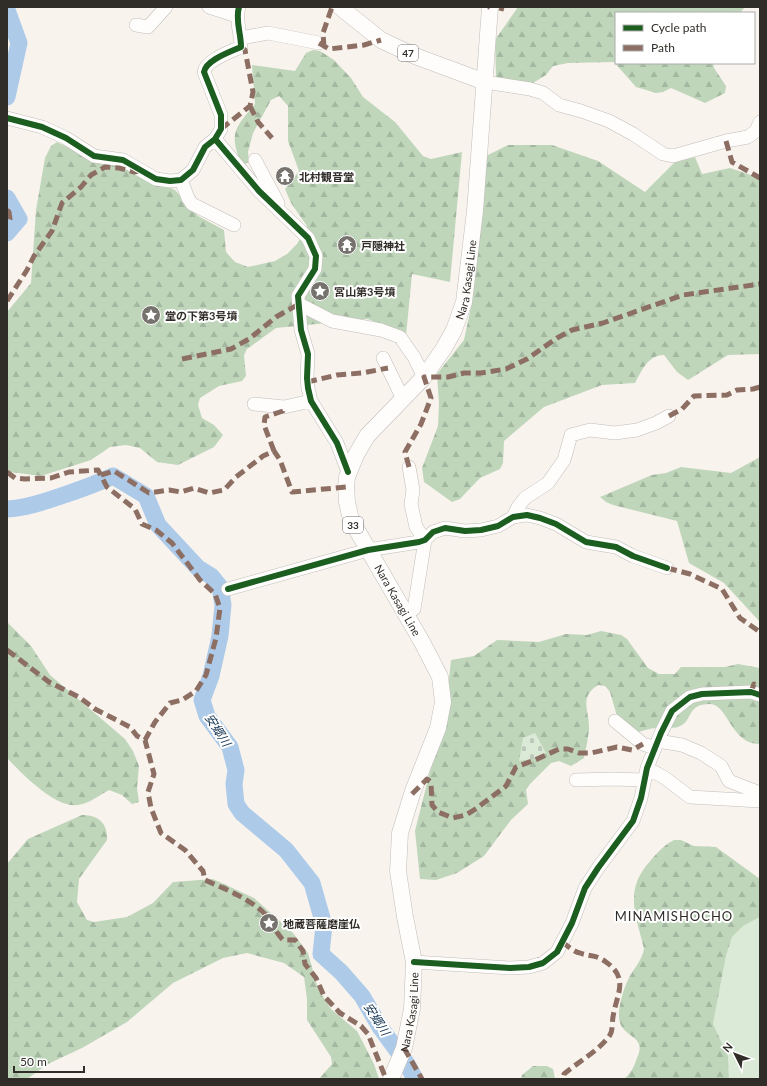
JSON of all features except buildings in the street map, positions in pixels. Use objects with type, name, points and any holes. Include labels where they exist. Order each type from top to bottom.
[{"type":"main road","name":"47","points":[[340,7],[381,40],[415,56],[485,82]]},
{"type":"main road","name":"Nara Kasagi Line","points":[[391,1079],[400,1055],[412,1009],[414,962],[398,871],[400,833],[413,792],[438,728],[444,702],[440,676],[351,520],[347,502],[346,487],[348,472],[356,454],[367,436],[424,377],[444,348],[454,330],[464,302],[475,211],[490,7]]},
{"type":"street","points":[[136,25],[148,27],[166,7]]},
{"type":"street","points":[[7,118],[42,127],[66,138],[94,156],[123,160],[156,179],[170,181],[181,180],[193,170],[205,148],[222,129],[221,115],[204,72],[205,68],[210,62],[241,47],[238,12],[208,7]]},
{"type":"street","points":[[241,38],[268,33],[319,43]]},
{"type":"street","points":[[485,82],[530,89],[543,94],[559,105],[609,121],[633,134],[663,154],[673,156],[726,141],[748,137],[756,131],[760,122]]},
{"type":"street","points":[[214,139],[259,191],[308,238],[316,256],[315,269],[298,296],[301,330],[308,354],[307,378],[312,401],[337,443],[348,472]]},
{"type":"street","points":[[255,160],[278,202],[278,209]]},
{"type":"street","points":[[181,180],[192,204],[234,225]]},
{"type":"street","points":[[298,304],[332,321],[381,330],[400,337],[414,357],[424,377]]},
{"type":"street","points":[[383,358],[404,399]]},
{"type":"street","points":[[254,404],[284,407],[312,401]]},
{"type":"street","points":[[513,517],[525,498],[548,483],[564,460],[571,435],[590,430],[615,433],[637,430],[656,423],[669,416]]},
{"type":"street","points":[[405,613],[414,609],[425,540],[416,527],[411,504],[414,490],[409,467]]},
{"type":"street","points":[[228,589],[368,550],[425,540],[433,532],[445,528],[481,530],[498,526],[513,517],[527,515],[556,524],[586,542],[616,547],[650,563],[667,568]]},
{"type":"street","points":[[414,962],[510,968],[529,967],[544,963],[557,952],[572,923],[585,888],[633,821],[641,798],[646,774],[672,712],[690,697],[702,694],[751,692],[760,695]]},
{"type":"street","points":[[615,722],[643,744],[682,745],[702,753],[721,766],[729,781],[760,793]]},
{"type":"street","points":[[576,780],[613,779],[646,774],[665,778],[690,797],[760,801]]},
{"type":"green space","points":[[518,7],[745,7],[741,12],[615,12],[615,63],[568,63],[553,66],[546,75],[533,83],[496,78],[495,40]]},
{"type":"green space","points":[[313,50],[320,51],[334,60],[351,78],[363,97],[395,122],[423,156],[431,159],[462,152],[450,282],[412,274],[406,336],[368,319],[276,328],[247,349],[244,355],[246,376],[242,381],[219,386],[200,398],[198,405],[202,418],[214,425],[223,435],[214,447],[178,465],[157,462],[140,448],[126,445],[110,447],[91,460],[41,476],[10,472],[7,469],[7,312],[31,283],[36,210],[45,158],[51,146],[57,142],[95,161],[125,164],[175,190],[198,216],[224,230],[226,252],[235,262],[248,267],[275,261],[287,254],[297,244],[307,226],[291,203],[285,189],[299,171],[288,141],[288,106],[279,96],[271,100],[253,133],[248,152],[249,162],[242,165],[235,145],[236,132],[238,125],[255,104],[252,65],[295,71],[306,53]]},
{"type":"green space","points":[[616,64],[713,64],[714,68],[726,86],[725,93],[705,103],[671,88],[663,92],[656,93],[636,87]]},
{"type":"green space","points":[[508,145],[552,145],[598,161],[645,192],[675,162],[695,157],[702,174],[730,168],[760,178],[760,354],[728,355],[688,380],[677,372],[664,355],[658,356],[646,364],[635,383],[602,385],[544,407],[504,441],[503,463],[500,469],[480,478],[460,499],[452,502],[424,482],[422,468],[438,426],[439,404],[437,374],[464,340],[471,307],[484,157]]},
{"type":"green space","points":[[760,457],[760,622],[724,583],[689,563],[677,521],[613,505],[600,497],[652,475],[666,473],[681,467],[731,473]]},
{"type":"green space","points":[[7,622],[31,646],[50,675],[125,739],[133,751],[139,766],[137,788],[139,802],[132,804],[122,795],[109,790],[86,803],[69,805],[50,796],[40,789],[7,758]]},
{"type":"green space","points":[[601,631],[621,635],[627,639],[648,668],[659,674],[675,674],[681,667],[725,667],[738,664],[760,668],[760,744],[750,743],[742,738],[721,710],[710,704],[697,707],[693,710],[684,724],[677,727],[643,730],[623,737],[610,692],[605,686],[598,685],[588,695],[586,705],[589,730],[584,758],[571,766],[559,761],[551,763],[526,790],[528,804],[511,820],[484,856],[457,873],[436,880],[420,879],[415,831],[446,708],[451,660],[474,656],[497,640],[539,642],[566,634],[587,635]]},
{"type":"green space","points":[[535,733],[546,753],[533,759],[519,761],[523,738]]},
{"type":"green space","points":[[82,815],[88,815],[98,819],[104,825],[107,834],[107,840],[79,879],[77,902],[87,920],[94,922],[127,917],[153,903],[173,882],[213,879],[254,898],[293,933],[308,953],[318,989],[331,1009],[357,1031],[374,1064],[379,1079],[319,1079],[332,1064],[331,1057],[307,1020],[307,999],[304,977],[284,963],[247,953],[223,958],[173,983],[127,1022],[82,1048],[48,1064],[27,1079],[7,1079],[7,864],[28,839]]},
{"type":"green space","points":[[674,840],[681,840],[694,846],[716,847],[760,879],[760,917],[743,926],[732,937],[726,956],[713,1024],[728,1056],[729,1079],[624,1079],[633,1067],[639,1050],[637,1040],[624,1030],[619,1018],[620,1003],[626,985],[640,960],[644,949],[635,914],[634,892],[642,871],[659,851]]},
{"type":"green space","points":[[760,917],[760,1079],[729,1079],[728,1056],[713,1024],[726,956],[732,937],[743,926]]},
{"type":"green space","points":[[533,1066],[547,1066],[553,1069],[555,1079],[521,1079],[522,1075]]},
{"type":"waterway","name":"安郷川","points":[[7,10],[19,43],[7,97]]},
{"type":"waterway","name":"安郷川","points":[[7,198],[19,219],[7,233]]},
{"type":"waterway","name":"安郷川","points":[[7,509],[41,502],[81,489],[113,476],[146,496],[158,525],[198,568],[211,576],[220,587],[223,605],[220,636],[211,676],[202,700],[207,716],[230,747],[236,770],[234,784],[236,804],[242,813],[286,850],[312,883],[324,925],[321,954],[341,972],[362,996],[380,1027],[407,1064],[415,1079]]},
{"type":"marked path","points":[[324,47],[323,33],[332,7]]},
{"type":"marked path","points":[[501,11],[502,7]]},
{"type":"marked path","points":[[319,43],[329,49],[364,45],[381,40]]},
{"type":"marked path","points":[[221,129],[250,106],[253,92],[245,50],[241,47]]},
{"type":"marked path","points":[[250,106],[258,122],[272,138]]},
{"type":"marked path","points":[[726,141],[732,162],[760,178]]},
{"type":"marked path","points":[[7,301],[27,270],[34,256],[52,231],[62,203],[81,187],[91,175],[105,167],[119,168],[134,172],[139,171]]},
{"type":"marked path","points":[[7,210],[9,212],[10,219],[7,223]]},
{"type":"marked path","points":[[409,467],[405,452],[421,424],[431,398],[424,377],[448,377],[464,373],[481,373],[506,369],[527,359],[557,338],[572,330],[603,323],[683,295],[760,284]]},
{"type":"marked path","points":[[182,359],[231,349],[249,339],[276,317],[299,304]]},
{"type":"marked path","points":[[307,382],[337,375],[362,373],[388,368]]},
{"type":"marked path","points":[[669,416],[682,409],[694,396],[727,395],[737,390],[760,387]]},
{"type":"marked path","points":[[274,451],[264,425],[265,417],[283,411],[284,407]]},
{"type":"marked path","points":[[101,475],[114,471],[149,493],[169,490],[181,492],[194,488],[209,493],[224,490],[236,477],[263,456],[274,451],[280,460],[292,492],[346,487]]},
{"type":"marked path","points":[[7,472],[15,478],[25,479],[51,478],[69,472],[98,470],[107,487],[135,509],[142,524],[156,530],[172,543],[200,580],[215,594],[220,608],[216,638],[206,675],[196,691],[182,700],[170,703],[155,722],[145,740]]},
{"type":"marked path","points":[[667,568],[690,574],[722,589],[740,618],[760,632]]},
{"type":"marked path","points":[[7,650],[49,682],[79,697],[95,709],[130,727],[137,736],[145,740],[154,774],[148,792],[151,808],[161,833],[185,850],[203,871],[205,880],[250,902],[266,915],[283,940],[295,940],[303,951],[305,964],[316,978],[324,996],[340,1013],[361,1026],[368,1034],[386,1079]]},
{"type":"marked path","points":[[751,692],[754,684],[760,686]]},
{"type":"marked path","points":[[412,794],[427,779],[431,782],[432,805],[438,812],[453,818],[466,815],[506,786],[516,767],[559,749],[568,749],[579,753],[591,753],[617,747],[632,750],[643,744]]},
{"type":"marked path","points":[[562,942],[576,951],[602,959],[613,968],[620,981],[620,988],[610,1035],[601,1046],[564,1074],[563,1079]]},
{"type":"marked path","points":[[404,1048],[422,1079]]},
{"type":"cycle path","points":[[7,118],[42,127],[66,138],[94,156],[123,160],[156,179],[170,181],[181,180],[193,170],[205,147],[215,139],[221,129],[221,115],[204,72],[209,64],[214,60],[241,47],[238,22],[239,7]]},
{"type":"cycle path","points":[[215,139],[259,191],[308,238],[316,256],[315,269],[298,296],[301,330],[308,354],[308,388],[311,401],[337,443],[348,472]]},
{"type":"cycle path","points":[[228,589],[368,550],[419,542],[425,540],[433,532],[445,528],[465,531],[481,530],[498,526],[513,517],[527,515],[556,524],[586,542],[616,547],[633,556],[667,568]]},
{"type":"cycle path","points":[[414,962],[510,968],[529,967],[543,963],[557,952],[572,923],[585,888],[633,821],[641,798],[647,768],[661,733],[672,711],[690,697],[702,694],[751,692],[760,695]]},
{"type":"place","name":"北村観音堂","points":[[285,176]]},
{"type":"place","name":"戸隠神社","points":[[347,245]]},
{"type":"place","name":"宮山第3号墳","points":[[320,291]]},
{"type":"place","name":"堂の下第3号墳","points":[[151,315]]},
{"type":"place","name":"地蔵菩薩磨崖仏","points":[[269,923]]},
{"type":"district","name":"MINAMISHOCHO","points":[[674,916]]}]
